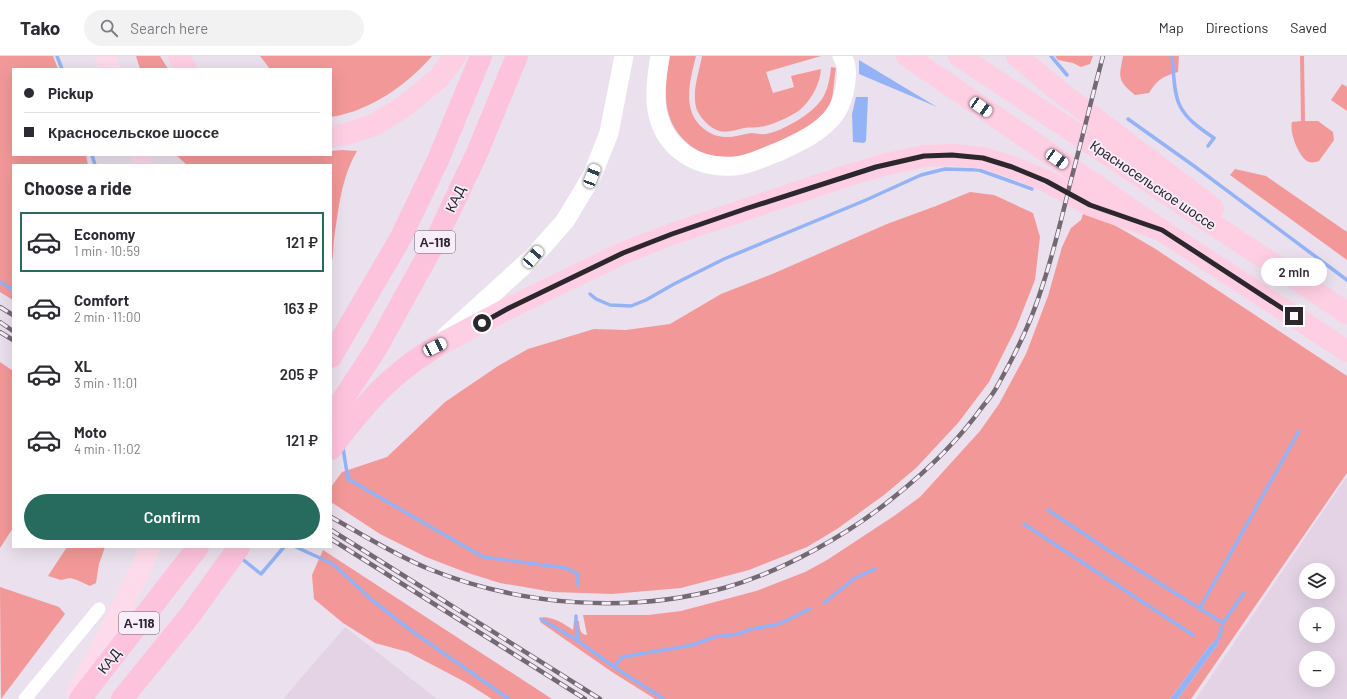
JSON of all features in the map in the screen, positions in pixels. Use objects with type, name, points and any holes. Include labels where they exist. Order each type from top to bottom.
[{"type":"highway","points":[[179,56],[185,68]]},
{"type":"highway","points":[[332,136],[343,135],[374,125],[402,108],[439,78],[455,56]]},
{"type":"highway","name":"А-118","points":[[332,355],[400,239],[438,160],[481,56]]},
{"type":"highway","name":"КАД","points":[[332,415],[376,349],[434,244],[477,153],[517,56]]},
{"type":"highway","points":[[907,56],[1162,230],[1347,350]]},
{"type":"highway","name":"Красносельское шоссе","points":[[959,56],[1347,312]]},
{"type":"highway","points":[[1016,56],[1060,92],[1347,312]]},
{"type":"highway","points":[[332,448],[372,398],[399,373],[435,347],[509,308],[623,253],[694,227],[852,174],[887,164],[924,156],[938,155],[983,158],[1012,167],[1046,181],[1090,205],[1162,230]]},
{"type":"highway","name":"КАД","points":[[80,699],[197,548]]},
{"type":"highway","name":"А-118","points":[[122,699],[191,614],[238,548]]},
{"type":"highway","points":[[191,614],[253,548]]},
{"type":"main road","points":[[105,56],[110,68]]},
{"type":"main road","points":[[435,347],[533,257],[565,221],[592,176],[609,133],[624,56]]},
{"type":"main road","points":[[660,56],[656,88],[657,110],[663,130],[675,147],[696,161],[716,166],[736,166],[786,148],[823,128],[836,113],[845,92],[846,67],[842,56]]},
{"type":"main road","points":[[72,699],[85,680],[150,548]]},
{"type":"street","points":[[25,699],[99,609]]},
{"type":"shaded area","points":[[0,56],[53,56],[58,68],[12,68],[12,156],[86,156],[88,164],[12,164],[12,299],[0,292]]},
{"type":"shaded area","points":[[136,56],[160,56],[167,68],[140,68]]},
{"type":"shaded area","points":[[260,56],[432,56],[411,77],[374,103],[346,114],[332,117],[332,68],[269,68]]},
{"type":"shaded area","points":[[670,56],[696,56],[691,75],[689,95],[692,114],[697,122],[716,136],[726,137],[751,133],[766,134],[789,126],[804,116],[822,99],[826,92],[831,67],[836,68],[832,98],[826,110],[812,125],[786,141],[729,160],[717,158],[700,152],[685,141],[671,120],[667,109],[666,96],[666,83]]},
{"type":"shaded area","points":[[702,56],[821,56],[766,72],[773,93],[794,87],[791,76],[821,69],[818,85],[810,99],[795,113],[780,121],[765,126],[722,132],[706,123],[697,110],[695,103],[695,90]]},
{"type":"shaded area","points":[[1055,56],[1093,56],[1090,64],[1081,67],[1073,63],[1058,60]]},
{"type":"shaded area","points":[[1123,56],[1179,56],[1178,72],[1161,79],[1149,93],[1135,95],[1122,82],[1120,74]]},
{"type":"shaded area","points":[[1300,56],[1304,56],[1305,121],[1318,121],[1333,132],[1334,140],[1319,161],[1314,162],[1305,160],[1298,150],[1293,138],[1291,126],[1292,122],[1301,121]]},
{"type":"shaded area","points":[[1342,84],[1347,87],[1347,111],[1331,100]]},
{"type":"shaded area","points":[[332,151],[357,151],[347,172],[341,194],[332,261],[332,164],[186,164],[177,156],[332,156]]},
{"type":"shaded area","points":[[1235,169],[1266,176],[1347,232],[1347,260],[1230,175]]},
{"type":"shaded area","points":[[970,192],[994,195],[1033,213],[1040,237],[1035,280],[1016,328],[989,382],[958,423],[916,468],[884,495],[837,529],[807,547],[749,570],[681,588],[612,594],[553,592],[500,583],[465,572],[426,557],[380,534],[332,503],[332,486],[342,472],[387,457],[445,402],[498,366],[528,349],[594,329],[626,330],[670,324],[721,294],[770,275],[887,224]]},
{"type":"shaded area","points":[[1085,208],[1154,248],[1347,376],[1347,473],[1191,699],[1178,699],[1219,643],[1217,639],[1210,645],[1170,699],[655,699],[612,672],[540,622],[543,617],[551,618],[573,630],[574,621],[579,621],[581,632],[587,635],[583,615],[648,615],[681,611],[756,591],[805,572],[827,560],[920,497],[980,431],[999,404],[1026,354],[1048,296],[1062,247],[1071,228],[1081,220]]},
{"type":"shaded area","points":[[0,362],[12,370],[12,530],[0,548]]},
{"type":"shaded area","points":[[1347,476],[1347,699],[1196,699]]},
{"type":"shaded area","points":[[66,548],[105,548],[99,564],[96,583],[90,586],[70,578],[61,580],[48,576]]},
{"type":"shaded area","points":[[323,550],[552,699],[492,699],[465,682],[408,652],[375,643],[343,623],[314,599],[312,575]]},
{"type":"shaded area","points":[[0,587],[59,607],[65,614],[1,699]]},
{"type":"shaded area","points":[[345,627],[437,699],[283,699]]},
{"type":"water","points":[[859,60],[937,107],[859,74]]},
{"type":"water","points":[[856,97],[868,97],[866,141],[864,143],[853,142],[852,114]]},
{"type":"water","points":[[1217,639],[1219,643],[1178,699],[1170,699],[1210,645]]},
{"type":"waterway","points":[[57,56],[62,68]]},
{"type":"waterway","points":[[1051,56],[1067,75]]},
{"type":"waterway","points":[[1172,56],[1175,88],[1180,106],[1190,120],[1214,138],[1208,146]]},
{"type":"waterway","points":[[1128,119],[1194,166],[1347,280]]},
{"type":"waterway","points":[[92,156],[95,164]]},
{"type":"waterway","points":[[590,294],[596,299],[610,305],[631,306],[646,300],[724,259],[866,200],[921,175],[945,169],[979,170],[1032,189]]},
{"type":"waterway","points":[[0,282],[12,289]]},
{"type":"waterway","points":[[1200,608],[1299,431]]},
{"type":"waterway","points":[[343,448],[348,479],[483,557],[566,568],[578,574],[578,585]]},
{"type":"waterway","points":[[1048,510],[1129,564],[1223,623],[1244,593]]},
{"type":"waterway","points":[[1024,524],[1193,635]]},
{"type":"waterway","points":[[241,558],[261,574],[283,548]]},
{"type":"waterway","points":[[298,548],[333,564],[372,600],[409,629],[509,699]]},
{"type":"waterway","points":[[824,603],[855,578],[875,569]]},
{"type":"waterway","points":[[614,667],[622,657],[693,645],[714,637],[738,634],[752,629],[779,624],[810,609]]},
{"type":"waterway","points":[[576,616],[578,641],[614,667],[664,699]]},
{"type":"waterway","points":[[541,619],[578,641]]},
{"type":"waterway","points":[[1215,643],[1219,638],[1223,623]]},
{"type":"railway","points":[[332,518],[404,558],[464,582],[537,598],[575,602],[613,603],[650,601],[688,596],[724,588],[746,581],[791,562],[835,538],[876,511],[931,466],[963,431],[990,398],[997,386],[1017,348],[1038,299],[1058,234],[1103,56]]},
{"type":"railway","points":[[0,307],[12,314]]},
{"type":"railway","points":[[0,322],[12,330]]},
{"type":"railway","points":[[0,332],[12,339]]},
{"type":"railway","points":[[332,531],[600,699]]},
{"type":"railway","points":[[332,540],[585,699]]},
{"type":"route","points":[[482,323],[509,308],[623,253],[672,234],[876,167],[924,156],[952,155],[983,158],[1012,167],[1046,181],[1090,205],[1162,230],[1294,316]]}]
